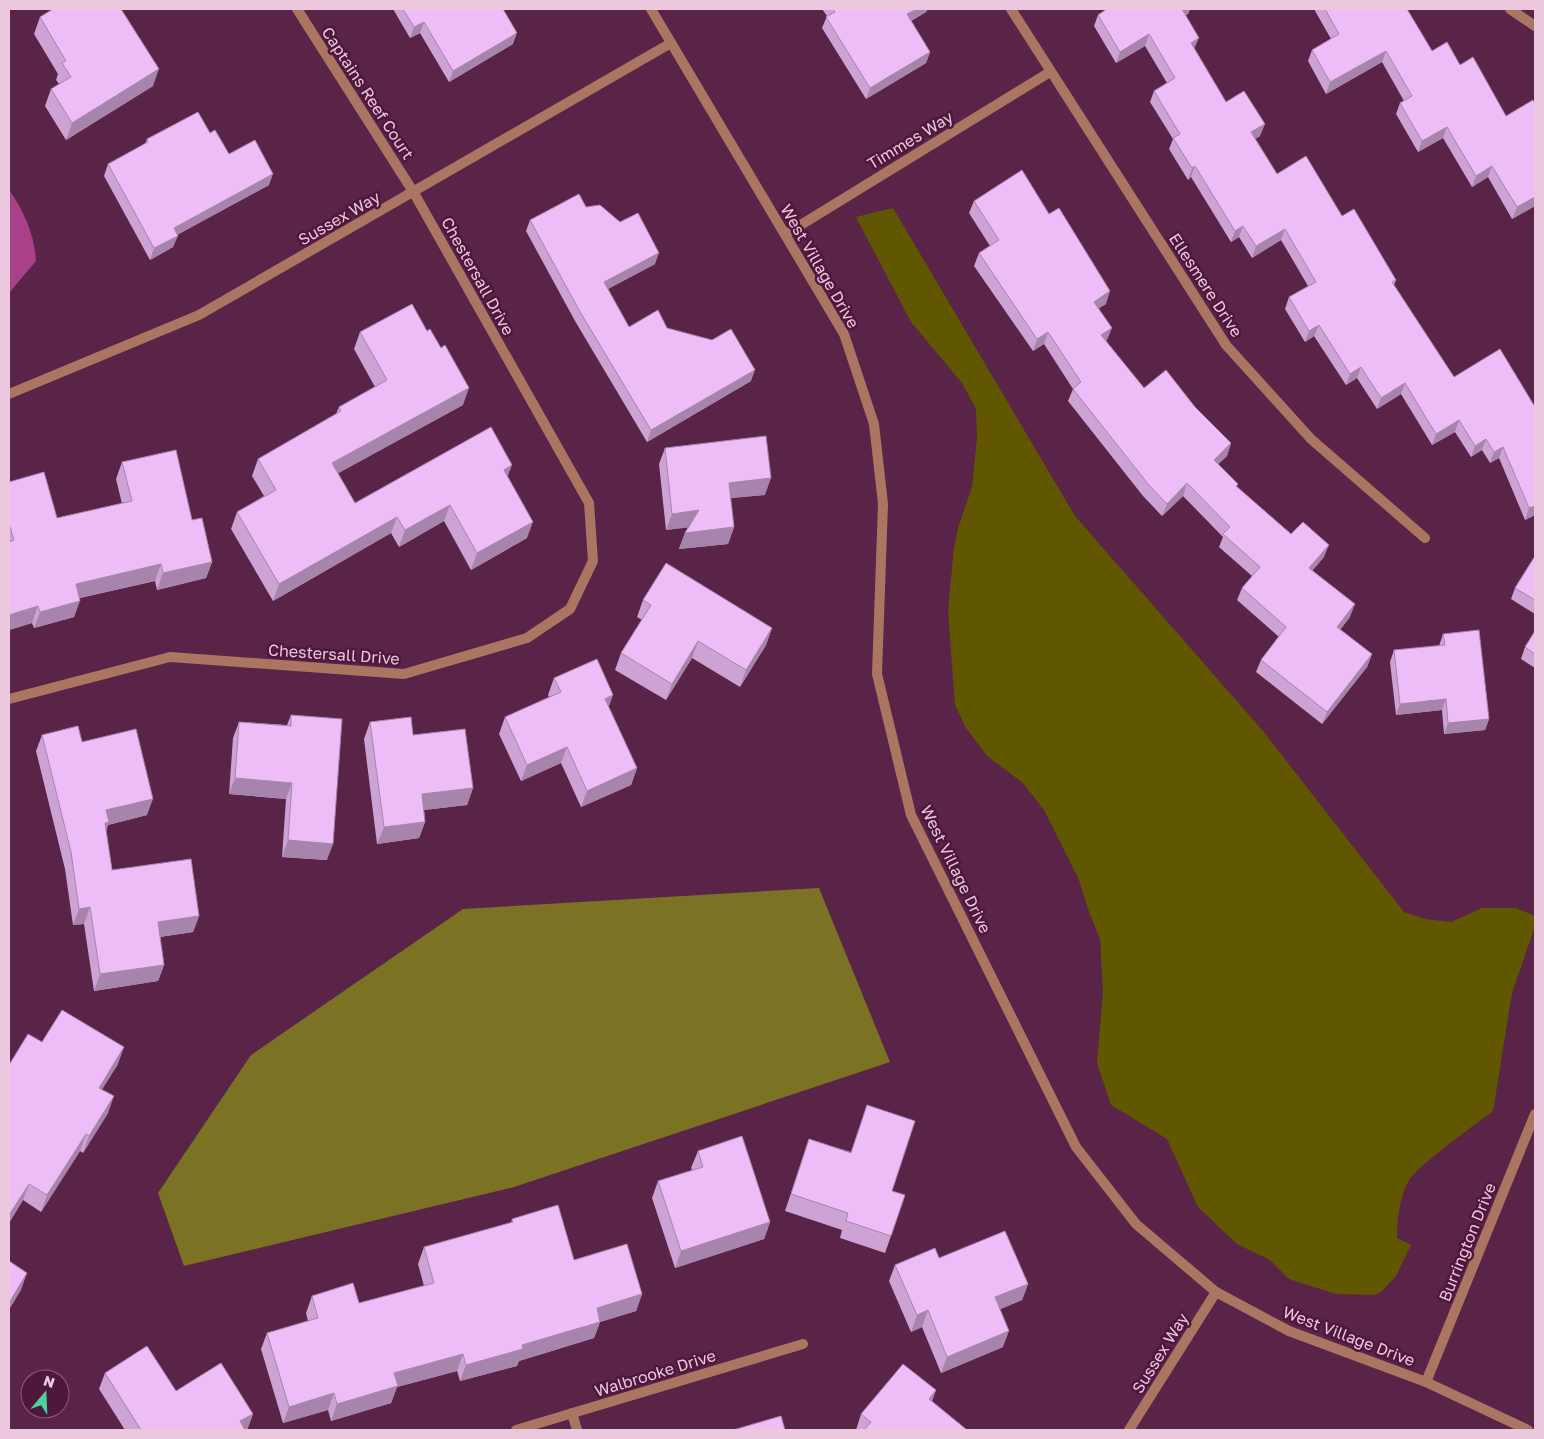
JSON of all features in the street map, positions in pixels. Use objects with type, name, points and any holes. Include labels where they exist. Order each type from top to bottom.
[{"type":"street","name":"Captains Reef Court","points":[[297,9],[414,193]]},
{"type":"street","name":"West Village Drive","points":[[651,9],[844,334],[874,424],[883,504],[877,674],[911,815],[1076,1147],[1136,1224],[1216,1292],[1289,1331],[1426,1382],[1528,1430]]},
{"type":"street","name":"Ellesmere Drive","points":[[1011,9],[1226,345],[1312,439],[1425,538]]},
{"type":"street","points":[[1510,9],[1535,26]]},
{"type":"street","name":"Sussex Way","points":[[9,394],[199,315],[414,193],[671,43]]},
{"type":"street","name":"Timmes Way","points":[[786,234],[1050,72]]},
{"type":"street","name":"Chestersall Drive","points":[[9,698],[170,657],[404,674],[527,638],[570,609],[593,560],[589,503],[414,193]]},
{"type":"street","name":"Burrington Drive","points":[[1426,1382],[1535,1114]]},
{"type":"street","name":"Sussex Way","points":[[1129,1430],[1216,1292]]},
{"type":"street","name":"Walbrooke Drive","points":[[516,1430],[803,1344]]},
{"type":"street","points":[[572,1413],[577,1430]]},
{"type":"shaded area","points":[[9,190],[27,223],[36,261],[9,293]]},
{"type":"shaded area","points":[[893,208],[1075,516],[1263,731],[1404,912],[1425,919],[1451,922],[1482,908],[1516,908],[1535,916],[1535,926],[1512,993],[1493,1111],[1422,1166],[1408,1182],[1402,1195],[1399,1210],[1397,1238],[1411,1245],[1396,1276],[1381,1292],[1373,1295],[1336,1294],[1289,1279],[1270,1260],[1237,1244],[1198,1207],[1167,1139],[1111,1105],[1097,1063],[1103,991],[1100,939],[1079,880],[1044,810],[1023,783],[987,756],[966,728],[955,705],[948,611],[954,548],[958,528],[972,487],[977,439],[976,409],[962,383],[911,322],[856,217]]},
{"type":"shaded area","points":[[819,888],[890,1062],[514,1187],[184,1266],[158,1193],[251,1055],[463,909]]},
{"type":"building","points":[[53,9],[121,9],[159,69],[72,123],[51,89],[71,77],[62,63],[66,61],[40,17]]},
{"type":"building","points":[[403,9],[503,9],[517,33],[453,71],[424,22],[414,27]]},
{"type":"building","points":[[833,9],[917,9],[907,14],[930,52],[870,88],[826,17],[835,12]]},
{"type":"building","points":[[1107,9],[1182,9],[1199,38],[1191,43],[1226,102],[1244,91],[1265,124],[1251,132],[1277,174],[1306,156],[1342,216],[1354,209],[1396,280],[1392,282],[1454,377],[1500,349],[1535,407],[1535,506],[1529,508],[1503,447],[1494,452],[1486,439],[1475,446],[1459,420],[1436,434],[1405,383],[1381,398],[1361,367],[1350,374],[1319,325],[1309,331],[1289,297],[1316,282],[1285,229],[1256,246],[1243,226],[1235,231],[1195,166],[1192,168],[1173,138],[1180,134],[1154,91],[1175,78],[1149,34],[1120,52],[1098,15]]},
{"type":"building","points":[[1325,9],[1407,9],[1432,51],[1447,42],[1460,65],[1473,57],[1506,116],[1533,100],[1535,104],[1535,197],[1517,207],[1492,166],[1476,176],[1447,127],[1422,141],[1400,103],[1412,96],[1386,51],[1330,82],[1312,50],[1339,34]]},
{"type":"building","points":[[198,112],[210,133],[215,130],[229,154],[255,140],[273,174],[174,228],[178,236],[154,248],[108,164],[148,142],[147,139]]},
{"type":"building","points":[[1022,170],[1049,214],[1059,208],[1110,291],[1094,302],[1112,328],[1101,335],[1144,388],[1166,370],[1195,407],[1231,443],[1214,460],[1238,484],[1236,486],[1291,534],[1303,522],[1329,545],[1309,568],[1355,604],[1337,627],[1372,654],[1327,712],[1261,660],[1286,627],[1242,588],[1260,567],[1223,534],[1230,527],[1187,483],[1167,504],[1148,484],[1073,389],[1081,382],[1048,332],[1037,339],[979,253],[999,240],[974,201]]},
{"type":"building","points":[[579,194],[586,207],[600,205],[620,222],[638,213],[659,253],[604,282],[629,327],[658,310],[667,328],[712,340],[731,329],[755,370],[651,430],[579,310],[530,220]]},
{"type":"building","points":[[412,304],[427,331],[430,329],[441,348],[445,345],[469,388],[332,463],[355,503],[491,427],[512,465],[504,470],[533,522],[477,553],[450,505],[405,530],[397,517],[279,584],[237,512],[276,490],[258,459],[341,411],[339,407],[387,380],[360,332]]},
{"type":"building","points":[[766,436],[771,478],[729,483],[734,527],[685,533],[699,510],[672,514],[665,448]]},
{"type":"building","points":[[176,450],[192,520],[202,518],[212,562],[163,573],[161,564],[76,584],[80,601],[40,612],[38,606],[9,615],[9,542],[14,540],[9,524],[9,482],[44,472],[57,518],[132,501],[122,462]]},
{"type":"building","points":[[1535,556],[1535,600],[1515,588]]},
{"type":"building","points":[[666,563],[772,628],[746,670],[698,641],[672,684],[621,653],[651,605],[643,600]]},
{"type":"building","points":[[1479,630],[1489,719],[1448,723],[1446,699],[1400,704],[1394,650],[1445,645],[1443,634]]},
{"type":"building","points":[[1535,631],[1535,654],[1525,647]]},
{"type":"building","points":[[597,659],[613,695],[605,699],[637,768],[587,791],[567,747],[527,765],[505,717],[561,692],[554,678]]},
{"type":"building","points":[[291,715],[342,719],[333,844],[288,840],[292,783],[235,778],[239,722],[291,726]]},
{"type":"building","points":[[411,717],[413,735],[465,729],[473,788],[422,794],[425,822],[384,827],[370,722]]},
{"type":"building","points":[[78,726],[82,742],[136,729],[153,799],[106,810],[109,822],[105,823],[112,870],[191,859],[199,916],[158,922],[164,965],[100,974],[90,907],[79,909],[71,852],[42,735]]},
{"type":"building","points":[[62,1010],[124,1047],[99,1088],[114,1096],[89,1136],[86,1134],[47,1195],[29,1184],[9,1215],[9,1065],[28,1034],[42,1042]]},
{"type":"building","points":[[867,1105],[915,1121],[892,1191],[905,1195],[891,1236],[846,1221],[848,1213],[791,1194],[809,1139],[851,1153]]},
{"type":"building","points":[[742,1136],[770,1222],[681,1251],[658,1181],[703,1167],[698,1151]]},
{"type":"building","points":[[558,1205],[574,1260],[627,1244],[642,1294],[597,1308],[600,1322],[522,1345],[523,1349],[466,1365],[463,1354],[394,1373],[398,1386],[337,1404],[334,1393],[289,1407],[267,1333],[318,1318],[312,1296],[353,1283],[359,1303],[434,1283],[424,1247],[513,1222],[512,1219]]},
{"type":"building","points":[[1005,1231],[1028,1284],[995,1297],[1009,1331],[947,1357],[928,1310],[917,1315],[895,1265],[935,1248],[939,1258]]},
{"type":"building","points":[[9,1261],[27,1273],[9,1303]]},
{"type":"building","points":[[147,1346],[176,1391],[221,1363],[253,1414],[240,1421],[245,1430],[141,1430],[105,1373]]},
{"type":"building","points":[[903,1364],[936,1390],[929,1399],[967,1430],[864,1430],[871,1422],[861,1414]]},
{"type":"building","points":[[781,1416],[785,1430],[733,1430]]}]
